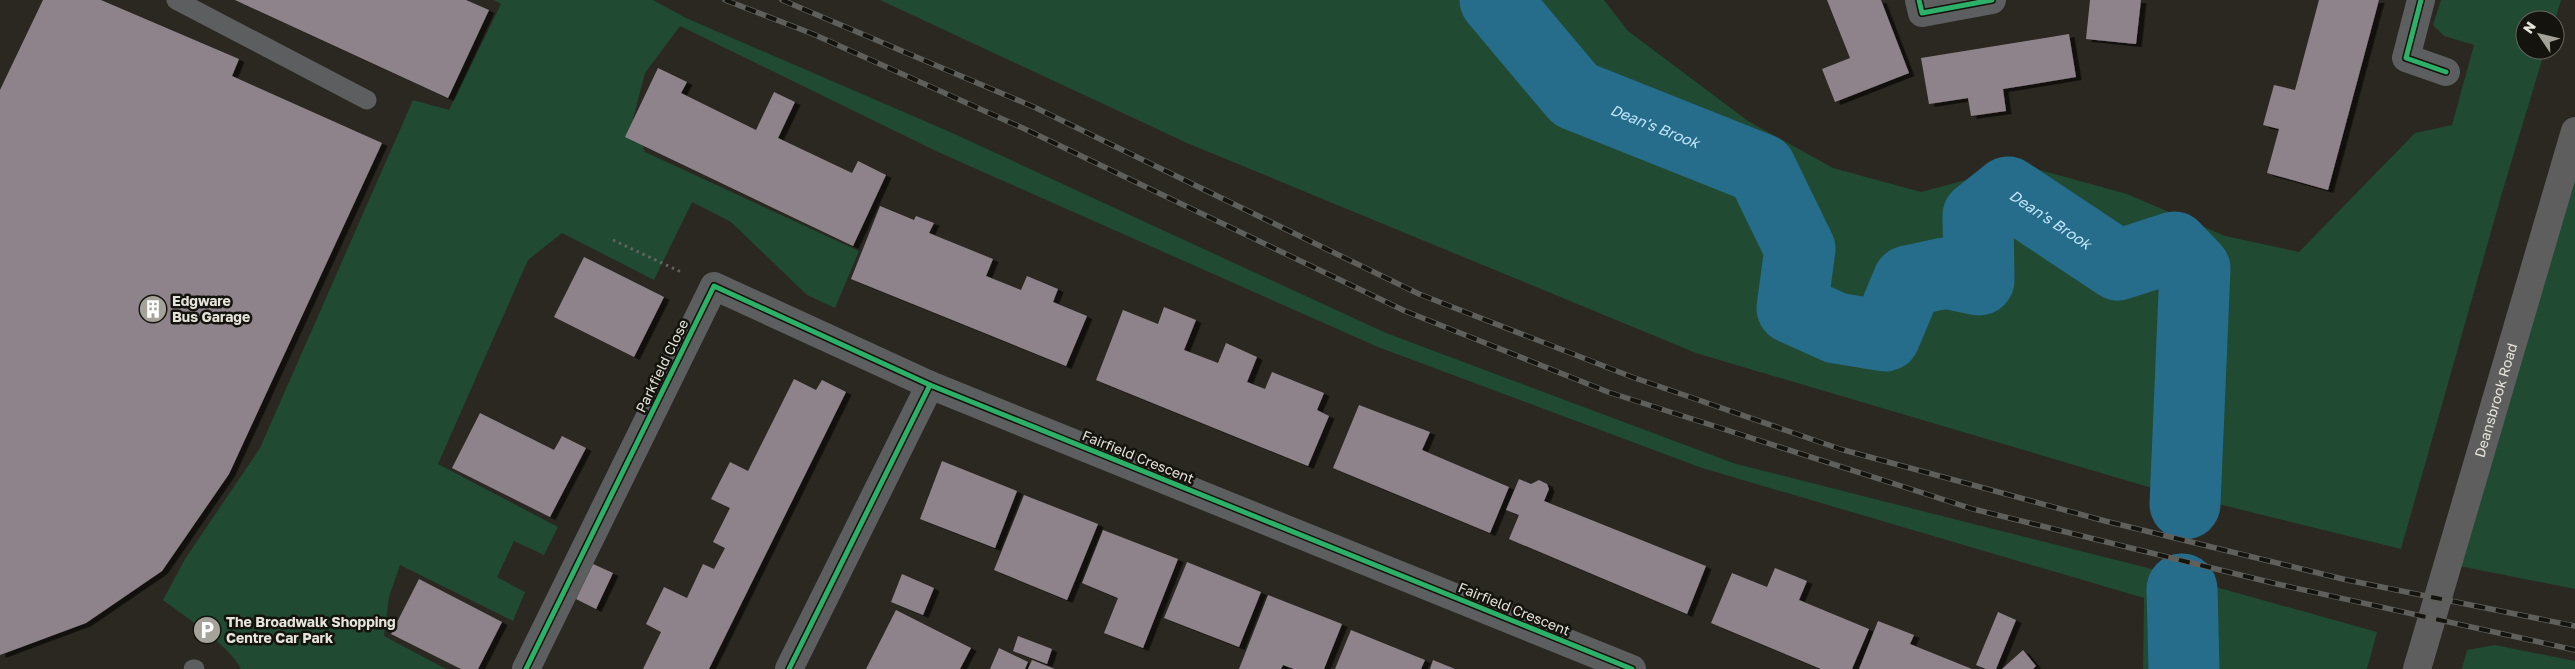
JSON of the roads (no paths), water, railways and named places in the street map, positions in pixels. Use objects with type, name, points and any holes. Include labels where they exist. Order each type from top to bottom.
[{"type":"main road","name":"Deansbrook Road","points":[[2417,669],[2575,131]]},
{"type":"street","points":[[1919,0],[1922,13],[1992,0]]},
{"type":"street","points":[[2421,0],[2406,58],[2446,72]]},
{"type":"street","name":"Parkfield Close","points":[[526,669],[714,286],[930,385]]},
{"type":"street","points":[[789,669],[930,385]]},
{"type":"street","name":"Fairfield Crescent","points":[[930,385],[1632,669]]},
{"type":"lane","points":[[176,0],[367,100]]},
{"type":"waterway","name":"Dean's Brook","points":[[1495,0],[1575,95],[1761,169],[1800,249],[1792,308],[1836,328],[1885,336],[1908,281],[1945,273],[1979,280],[1978,216],[2008,192],[2118,265],[2174,247],[2195,269],[2185,504]]},
{"type":"waterway","name":"Dean's Brook","points":[[2182,589],[2184,669]]},
{"type":"railway","points":[[725,0],[813,34],[1027,130],[1405,311],[1608,392],[1973,509],[2277,584],[2575,650]]},
{"type":"railway","points":[[782,0],[1034,107],[1419,294],[1632,377],[1840,449],[2105,521],[2347,580],[2575,626]]},
{"type":"place","name":"Edgware Bus Garage","points":[[153,309]]},
{"type":"place","name":"The Broadwalk Shopping Centre Car Park","points":[[207,630]]}]
